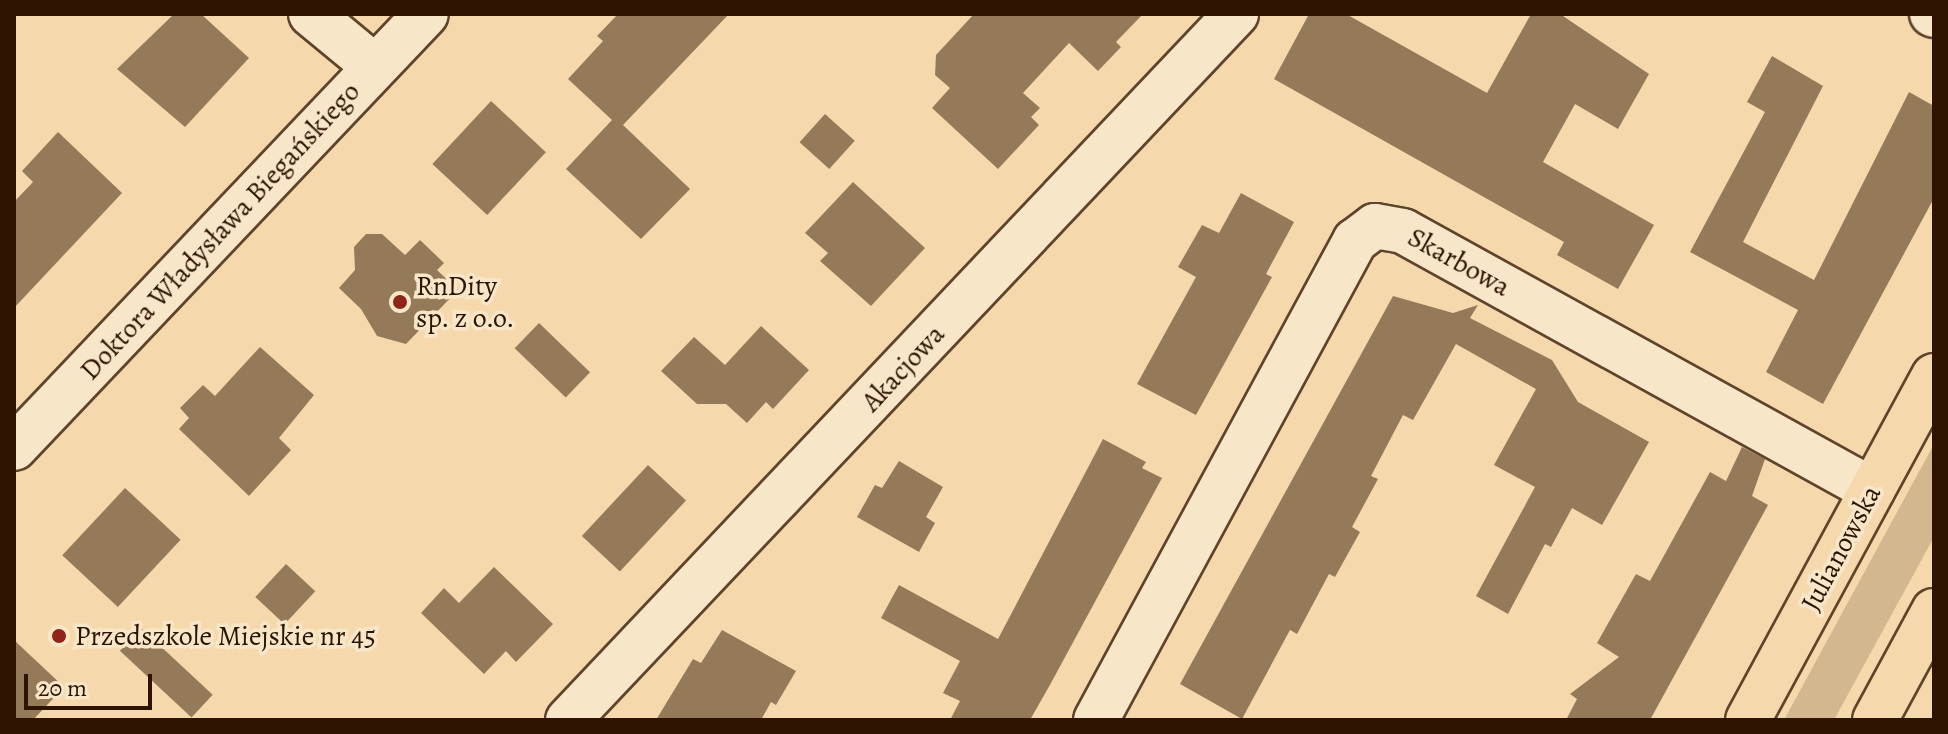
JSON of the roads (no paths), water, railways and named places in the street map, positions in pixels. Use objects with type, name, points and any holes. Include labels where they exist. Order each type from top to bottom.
[{"type":"main road","name":"Julianowska","points":[[1748,720],[1934,376]]},
{"type":"main road","points":[[1875,720],[1934,611]]},
{"type":"street","points":[[311,14],[375,67]]},
{"type":"street","name":"Doktora Władysława Biegańskiego","points":[[14,448],[426,14]]},
{"type":"street","name":"Akacjowa","points":[[568,720],[1236,14]]},
{"type":"street","name":"Skarbowa","points":[[1096,720],[1355,241],[1375,226],[1403,231],[1872,490]]},
{"type":"place","name":"RnDity sp. z o.o.","points":[[400,302]]},
{"type":"place","name":"Przedszkole Miejskie nr 45","points":[[59,636]]}]
